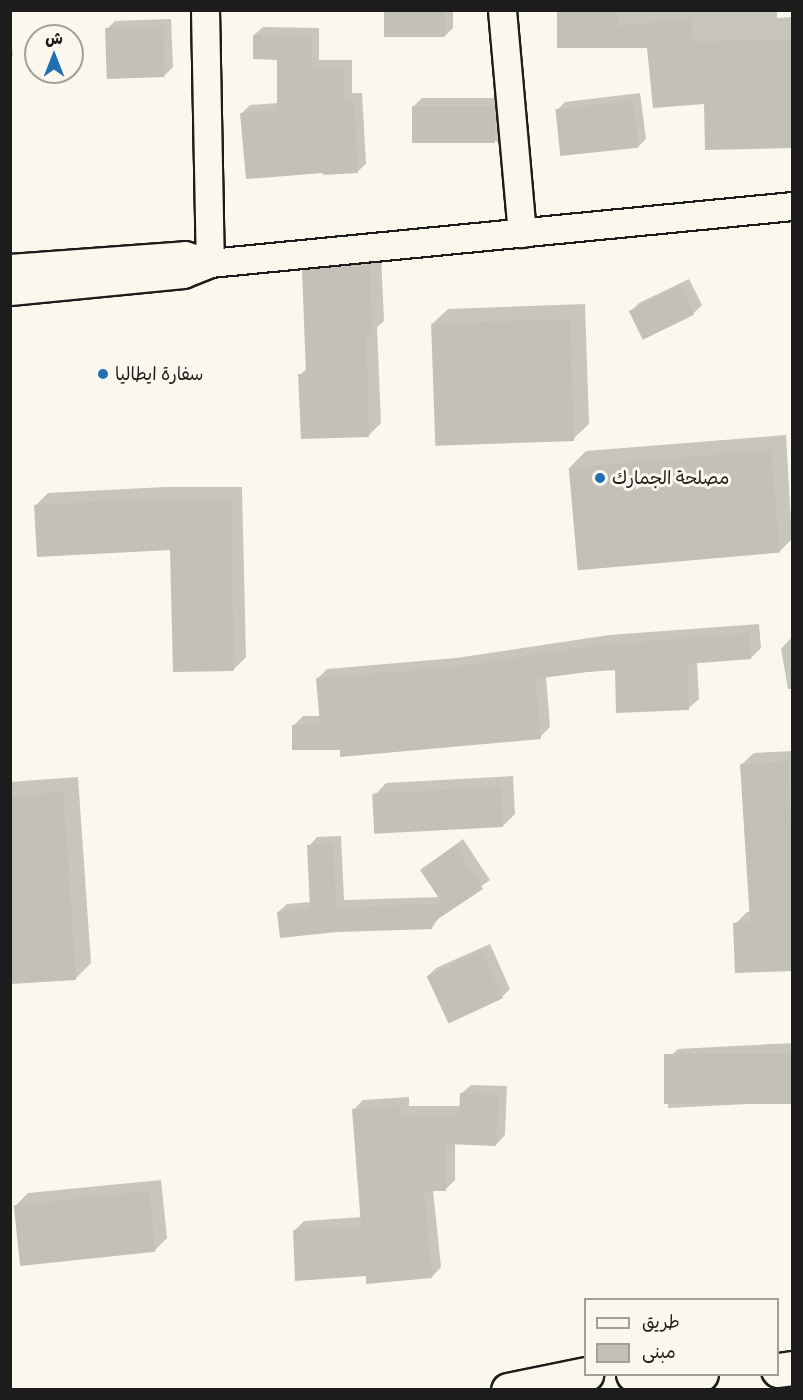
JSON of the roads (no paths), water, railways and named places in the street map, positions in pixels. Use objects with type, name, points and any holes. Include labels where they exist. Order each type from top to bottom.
[{"type":"main road","points":[[533,1388],[564,1377],[584,1374]]},
{"type":"main road","points":[[634,1380],[679,1376]]},
{"type":"street","points":[[205,10],[210,263]]},
{"type":"street","points":[[502,10],[522,234]]},
{"type":"street","points":[[10,291],[183,274],[210,263],[792,206]]},
{"type":"street","points":[[10,268],[185,255],[210,263]]},
{"type":"place","name":"سفارة ايطاليا","points":[[103,374]]},
{"type":"place","name":"مصلحة الجمارك","points":[[600,478]]}]
